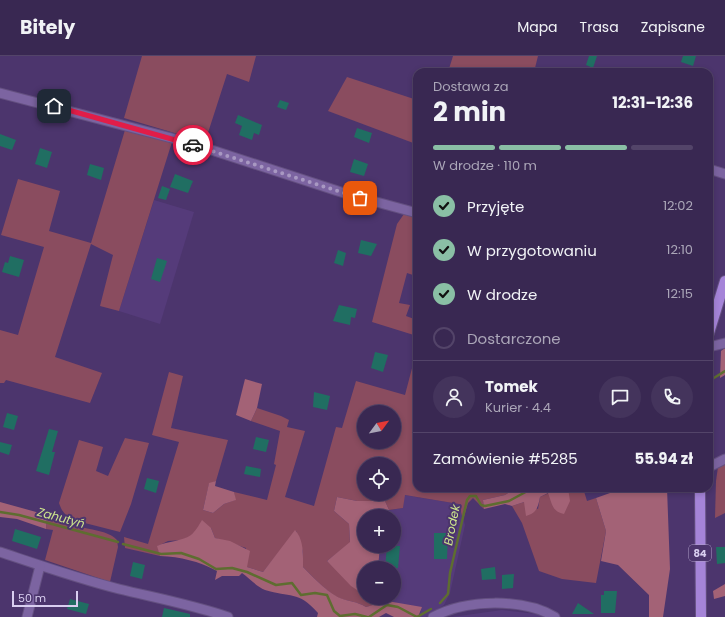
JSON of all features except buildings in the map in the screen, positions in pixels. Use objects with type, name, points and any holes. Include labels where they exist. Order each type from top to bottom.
[{"type":"main road","points":[[713,320],[725,281]]},
{"type":"main road","name":"84","points":[[700,492],[701,617]]},
{"type":"street","points":[[0,93],[187,142],[347,194],[413,212]]},
{"type":"street","points":[[713,170],[725,174]]},
{"type":"street","points":[[713,346],[725,343]]},
{"type":"street","points":[[713,465],[725,459]]},
{"type":"street","points":[[0,552],[40,566],[118,589],[199,607],[228,617]]},
{"type":"street","points":[[27,617],[40,566]]},
{"type":"street","points":[[433,617],[458,608],[511,604],[544,610],[555,617]]},
{"type":"shaded area","points":[[142,56],[256,56],[249,82],[227,74],[205,142],[124,118]]},
{"type":"shaded area","points":[[453,56],[538,56],[535,68],[449,68]]},
{"type":"shaded area","points":[[347,77],[413,99],[413,143],[328,111]]},
{"type":"shaded area","points":[[125,130],[172,142],[119,311],[100,306],[113,255],[91,244],[55,357],[102,373],[90,403],[6,380],[4,383],[0,383],[0,330],[18,335],[44,247],[1,235],[18,179],[60,191],[49,231],[91,243]]},
{"type":"shaded area","points":[[154,200],[194,212],[160,324],[119,311]]},
{"type":"shaded area","points":[[404,214],[413,216],[413,275],[407,273],[399,303],[410,305],[406,316],[413,319],[413,335],[372,322],[397,224]]},
{"type":"shaded area","points":[[725,348],[725,375],[720,378],[721,351]]},
{"type":"shaded area","points":[[413,364],[413,492],[510,492],[505,495],[483,500],[484,509],[473,498],[468,503],[463,520],[459,504],[405,495],[403,508],[389,509],[385,501],[401,501],[401,457],[357,457],[357,501],[337,497],[334,511],[349,524],[350,543],[327,561],[357,587],[357,603],[339,598],[330,592],[303,567],[303,552],[296,531],[263,572],[247,567],[246,548],[215,538],[211,528],[182,540],[168,541],[158,546],[160,556],[125,548],[124,537],[148,544],[179,442],[152,435],[169,372],[183,376],[171,428],[228,440],[216,481],[209,484],[203,510],[213,513],[224,504],[235,500],[234,492],[267,500],[276,465],[274,464],[280,431],[251,421],[257,408],[289,420],[287,427],[305,431],[285,497],[314,506],[336,427],[342,428],[356,381],[405,395]]},
{"type":"shaded area","points":[[245,379],[262,384],[257,408],[251,421],[236,415]]},
{"type":"shaded area","points":[[125,438],[149,443],[131,504],[120,532],[73,520],[66,515],[59,503],[79,440],[103,447],[96,471],[108,476]]},
{"type":"shaded area","points":[[725,462],[725,513],[715,518],[718,467]]},
{"type":"shaded area","points":[[216,481],[215,486],[234,492],[236,500],[224,504],[213,513],[203,510],[209,483]]},
{"type":"shaded area","points":[[510,492],[569,492],[570,501],[564,514],[555,509],[548,493],[540,497],[538,507],[535,511],[526,516],[524,502],[512,506],[505,504],[484,509],[483,500],[505,495]]},
{"type":"shaded area","points":[[584,492],[587,501],[596,498],[606,531],[596,583],[562,579],[539,571],[522,523],[512,506],[524,502],[538,509],[540,497],[549,493]]},
{"type":"shaded area","points":[[613,492],[667,492],[670,569],[663,617],[649,617],[649,595],[618,565],[601,561],[606,531],[596,498]]},
{"type":"shaded area","points":[[404,495],[459,504],[465,525],[450,593],[444,605],[426,617],[418,617],[421,611],[401,605],[401,561],[379,561],[379,553],[401,553],[401,509],[397,509],[403,508]]},
{"type":"shaded area","points":[[337,497],[357,501],[385,501],[389,509],[357,509],[357,553],[379,553],[379,561],[357,561],[357,590],[351,586],[327,561],[350,542],[349,524],[334,511]]},
{"type":"shaded area","points":[[0,502],[47,515],[46,529],[17,519],[0,517]]},
{"type":"shaded area","points":[[47,515],[55,517],[56,515],[71,524],[105,533],[117,540],[118,547],[110,582],[45,560],[53,530],[46,529]]},
{"type":"shaded area","points":[[202,520],[211,528],[215,538],[230,541],[250,551],[247,567],[263,572],[295,530],[300,538],[303,552],[303,567],[335,596],[366,607],[373,605],[401,605],[401,603],[422,607],[418,617],[394,617],[386,613],[379,617],[317,617],[318,613],[305,601],[293,596],[262,589],[242,573],[239,576],[222,576],[215,580],[217,571],[189,560],[160,556],[157,546],[188,537],[194,532]]},
{"type":"shaded area","points":[[725,584],[725,596],[714,599],[713,591]]},
{"type":"shaded area","points":[[362,605],[374,605],[366,607]]},
{"type":"shaded area","points":[[502,610],[536,614],[543,617],[452,617]]},
{"type":"waterway","name":"Brodek","points":[[713,378],[725,371]]},
{"type":"waterway","name":"Brodek","points":[[440,603],[448,594],[450,573],[467,500],[470,496],[476,496],[481,505],[485,506],[509,501],[526,492]]},
{"type":"waterway","name":"Zahutyń","points":[[0,512],[19,515],[118,542]]},
{"type":"waterway","name":"Zahutyń","points":[[123,544],[161,554],[181,553],[199,559],[216,569],[232,568],[247,572],[276,585],[292,583],[301,595],[315,593],[327,595],[334,611],[340,616],[355,614],[367,617]]},
{"type":"waterway","name":"Zahutyń","points":[[369,617],[387,605],[398,607],[417,617],[431,609]]},
{"type":"way so far","points":[[193,145],[233,156],[269,170],[360,198]]},
{"type":"route","points":[[54,106],[150,134],[187,142],[193,145]]}]
